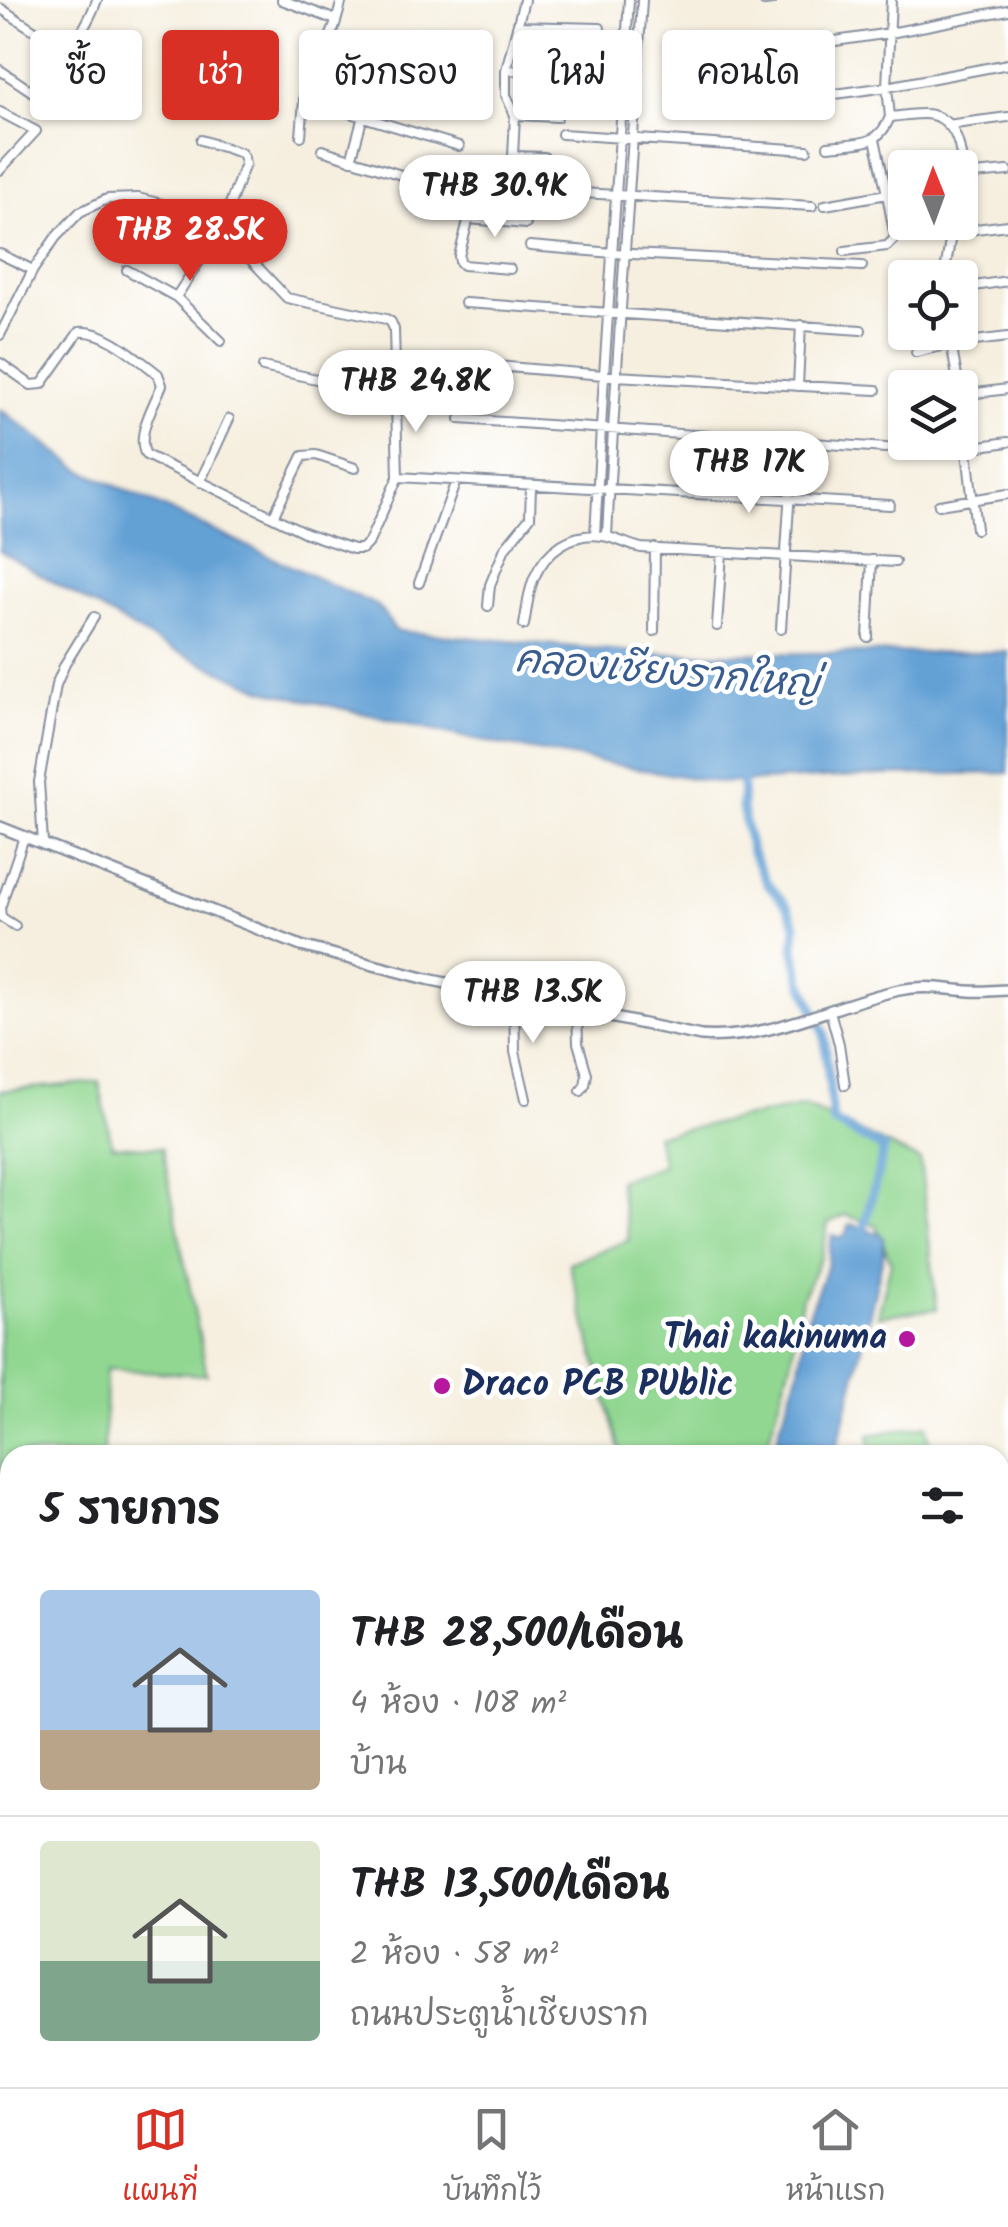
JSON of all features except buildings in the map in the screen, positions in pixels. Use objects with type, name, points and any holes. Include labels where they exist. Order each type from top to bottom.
[{"type":"street","points":[[81,30],[96,3],[84,0]]},
{"type":"street","points":[[282,0],[336,20]]},
{"type":"street","points":[[301,136],[309,58],[328,40],[342,0]]},
{"type":"street","points":[[513,109],[506,95],[506,70],[524,0]]},
{"type":"street","points":[[595,535],[630,0]]},
{"type":"street","points":[[608,536],[615,376],[642,0]]},
{"type":"street","points":[[764,1],[772,0]]},
{"type":"street","points":[[828,146],[875,139],[890,117],[890,0]]},
{"type":"street","points":[[0,8],[34,30]]},
{"type":"street","points":[[835,41],[1008,10]]},
{"type":"street","points":[[518,26],[600,28]]},
{"type":"street","points":[[835,94],[1008,64]]},
{"type":"street","points":[[0,70],[30,90]]},
{"type":"street","points":[[506,70],[513,70]]},
{"type":"street","points":[[0,112],[36,131],[0,170]]},
{"type":"street","points":[[890,117],[929,114],[939,118],[954,135],[959,150]]},
{"type":"street","points":[[946,124],[1008,118]]},
{"type":"street","points":[[351,160],[363,120]]},
{"type":"street","points":[[374,120],[458,146]]},
{"type":"street","points":[[510,269],[463,266],[460,262],[474,198],[507,170],[513,156],[516,120]]},
{"type":"street","points":[[562,134],[807,150]]},
{"type":"street","points":[[845,251],[888,246],[894,238],[875,139]]},
{"type":"street","points":[[176,297],[218,233],[245,164],[240,153],[201,140]]},
{"type":"street","points":[[322,150],[474,198]]},
{"type":"street","points":[[513,156],[544,157]]},
{"type":"street","points":[[978,174],[1008,171]]},
{"type":"street","points":[[546,191],[812,206]]},
{"type":"street","points":[[825,206],[887,194]]},
{"type":"street","points":[[0,335],[33,270],[80,212],[106,199],[138,198],[174,208],[218,233],[287,298],[392,322],[398,477],[369,542],[353,549],[272,517],[146,455],[142,438],[161,379],[122,346],[90,332],[79,332],[42,384],[36,385],[30,385],[0,363]]},
{"type":"street","points":[[468,219],[526,224]]},
{"type":"street","points":[[978,226],[1008,225]]},
{"type":"street","points":[[530,246],[862,266]]},
{"type":"street","points":[[0,254],[33,270]]},
{"type":"street","points":[[127,270],[176,297],[222,341]]},
{"type":"street","points":[[978,285],[1008,281]]},
{"type":"street","points":[[465,303],[861,330]]},
{"type":"street","points":[[798,386],[801,325]]},
{"type":"street","points":[[978,341],[1008,337]]},
{"type":"street","points":[[916,352],[924,350]]},
{"type":"street","points":[[448,362],[615,376],[876,390]]},
{"type":"street","points":[[263,367],[368,392],[396,391]]},
{"type":"street","points":[[978,391],[1008,389]]},
{"type":"street","points":[[200,482],[229,419]]},
{"type":"street","points":[[460,419],[886,448]]},
{"type":"street","points":[[978,446],[1008,442]]},
{"type":"street","points":[[781,629],[793,443]]},
{"type":"street","points":[[272,517],[303,456],[316,455],[356,468]]},
{"type":"street","points":[[968,460],[976,530]]},
{"type":"street","points":[[398,477],[890,505]]},
{"type":"street","points":[[419,584],[452,481]]},
{"type":"street","points":[[488,606],[490,586],[505,548],[530,518],[531,486]]},
{"type":"street","points":[[939,504],[1008,494]]},
{"type":"street","points":[[524,625],[533,581],[542,564],[555,548],[572,538],[595,535],[632,546],[895,562]]},
{"type":"street","points":[[654,631],[655,548]]},
{"type":"street","points":[[717,626],[722,552]]},
{"type":"street","points":[[868,637],[872,560]]},
{"type":"street","points":[[43,843],[40,782],[56,684],[94,617]]},
{"type":"street","points":[[0,826],[301,946],[427,979],[701,1036],[740,1035],[912,988],[1008,990]]},
{"type":"street","points":[[15,926],[1,917],[0,908],[24,837]]},
{"type":"street","points":[[514,996],[515,1052],[526,1099]]},
{"type":"street","points":[[578,1010],[578,1044],[587,1079],[581,1091]]},
{"type":"street","points":[[828,1011],[839,1044],[845,1085]]},
{"type":"green space","points":[[99,1082],[112,1145],[162,1148],[207,1375],[106,1369],[104,1445],[0,1445],[0,1091]]},
{"type":"green space","points":[[805,1106],[920,1160],[937,1309],[878,1316],[891,1262],[876,1225],[845,1215],[828,1223],[822,1256],[802,1297],[791,1363],[768,1445],[618,1445],[569,1263],[629,1240],[618,1180],[663,1165],[656,1135]]},
{"type":"green space","points":[[927,1425],[930,1445],[871,1445],[869,1435]]},
{"type":"water","name":"คลองเชียงรากใหญ่","points":[[0,409],[81,470],[378,606],[396,631],[655,654],[1008,652],[1008,773],[720,783],[481,741],[264,690],[160,644],[0,551]]},
{"type":"water","points":[[850,1224],[880,1234],[884,1252],[838,1445],[776,1445],[798,1373],[809,1312],[828,1264],[832,1235],[845,1235]]},
{"type":"waterway","points":[[743,774],[742,808],[751,851],[796,925],[794,949],[802,981],[824,1033],[833,1122],[884,1149],[861,1239]]},
{"type":"place","name":"Thai kakinuma","points":[[907,1339]]},
{"type":"place","name":"Draco PCB PUblic","points":[[442,1386]]}]
